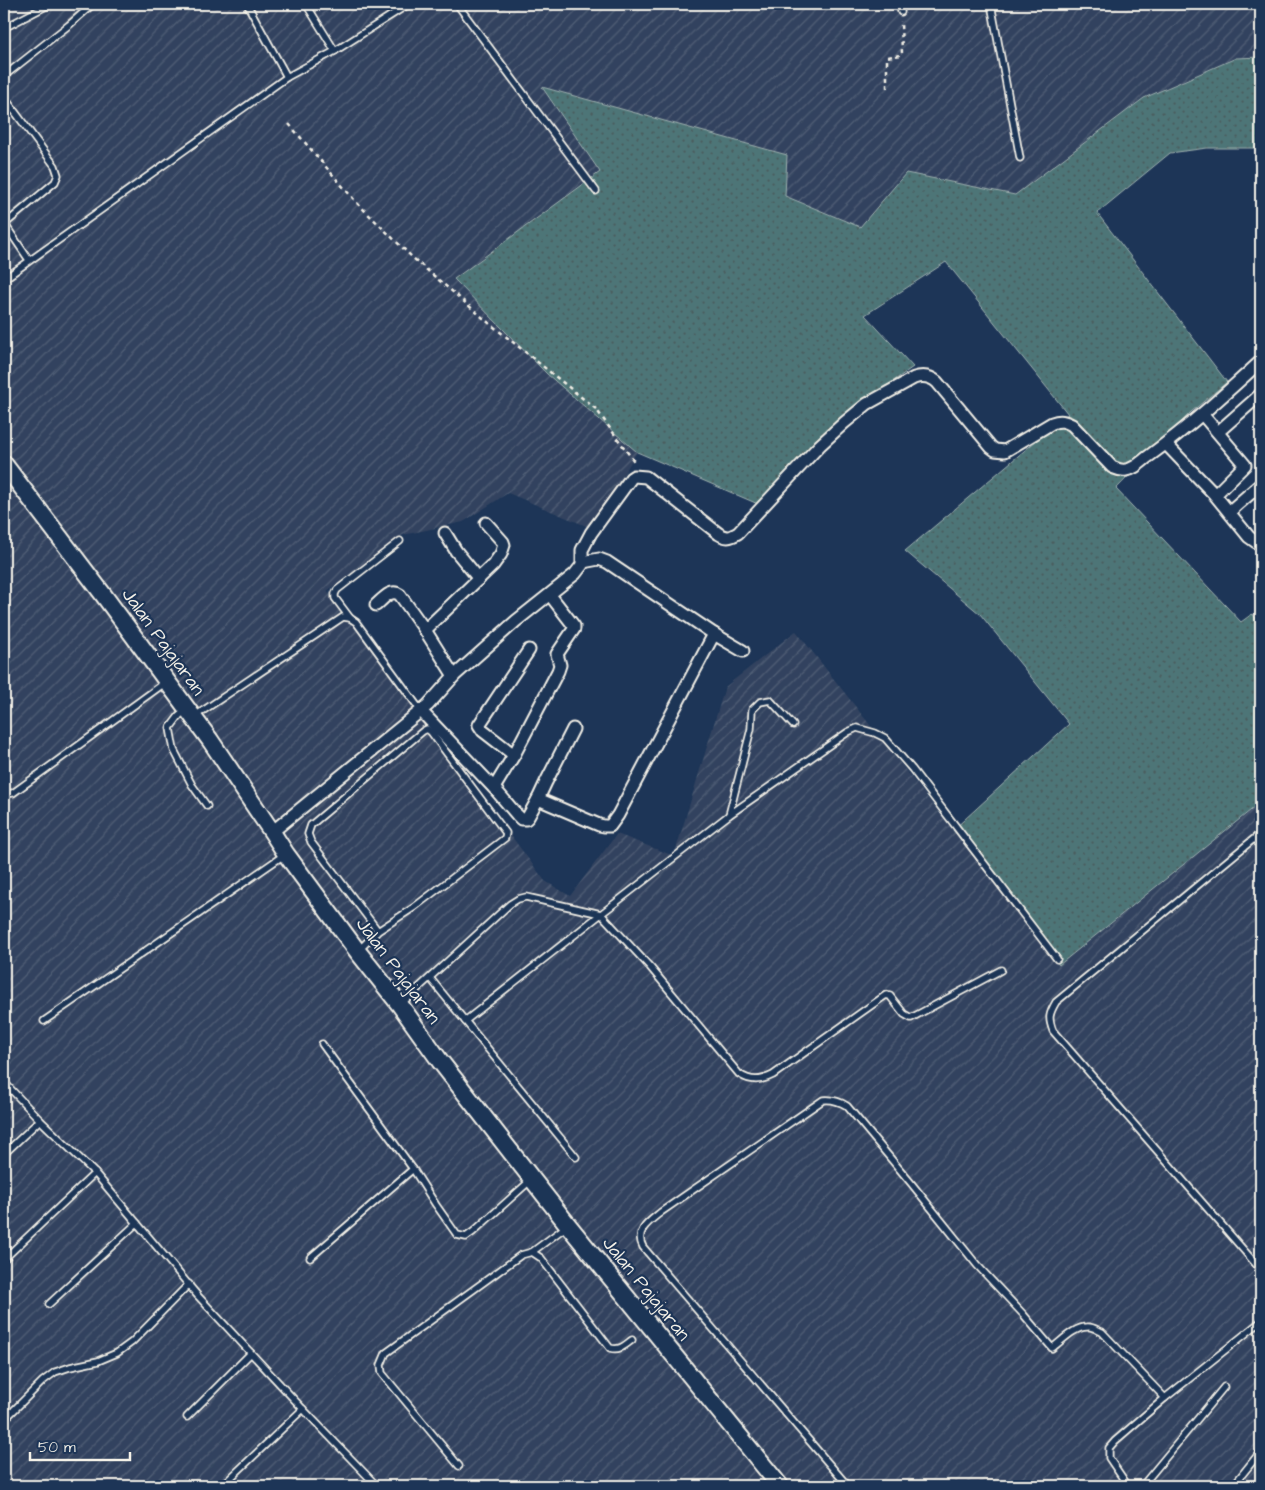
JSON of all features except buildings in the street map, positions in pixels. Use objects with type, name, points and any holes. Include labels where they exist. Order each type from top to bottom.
[{"type":"main road","name":"Jalan Pajajaran","points":[[4,464],[190,713],[286,854],[440,1061],[568,1225],[776,1485]]},
{"type":"street","points":[[272,832],[428,706],[454,676],[516,621],[575,574],[583,562],[582,550],[591,533],[628,480],[634,476],[646,477],[719,534],[724,537],[732,536],[738,533],[820,445],[844,423],[867,404],[920,376],[932,378],[937,382],[995,450],[1005,451],[1052,423],[1066,422],[1072,425],[1112,467],[1118,470],[1127,470],[1166,444],[1261,361]]},
{"type":"street","points":[[1218,432],[1261,394]]},
{"type":"street","points":[[1202,414],[1245,465],[1215,494]]},
{"type":"street","points":[[1166,444],[1215,494],[1249,537],[1256,542],[1261,539]]},
{"type":"street","points":[[1229,512],[1261,484]]},
{"type":"street","points":[[425,630],[479,579],[501,554],[504,545],[486,523]]},
{"type":"street","points":[[445,533],[456,551],[479,579]]},
{"type":"street","points":[[583,562],[599,559],[607,562],[714,634],[743,651]]},
{"type":"street","points":[[376,605],[392,592],[397,592],[425,630],[454,676]]},
{"type":"street","points":[[494,788],[514,755],[558,671],[560,665],[557,654],[574,629],[574,626],[550,595]]},
{"type":"street","points":[[538,799],[604,826],[610,826],[714,634]]},
{"type":"street","points":[[514,755],[479,725],[529,650]]},
{"type":"street","points":[[421,711],[522,819],[528,818],[573,729]]},
{"type":"lane","points":[[4,28],[50,4]]},
{"type":"lane","points":[[4,76],[93,4]]},
{"type":"lane","points":[[247,4],[287,77]]},
{"type":"lane","points":[[306,4],[335,51]]},
{"type":"lane","points":[[4,279],[287,77],[335,51],[409,4]]},
{"type":"lane","points":[[458,4],[596,191]]},
{"type":"lane","points":[[900,4],[901,12]]},
{"type":"lane","points":[[992,4],[1020,158]]},
{"type":"lane","points":[[4,97],[55,166],[58,175],[55,182],[4,224],[29,260]]},
{"type":"lane","points":[[400,541],[337,590],[335,598],[350,618],[356,622],[421,711]]},
{"type":"lane","points":[[207,806],[192,785],[174,750],[170,728],[179,716],[190,713],[343,617],[350,618]]},
{"type":"lane","points":[[4,794],[13,792],[167,682]]},
{"type":"lane","points":[[729,815],[751,729],[752,710],[760,702],[770,700],[793,724]]},
{"type":"lane","points":[[465,1021],[729,815],[848,732],[857,728],[885,738],[912,769],[1057,959]]},
{"type":"lane","points":[[358,952],[378,931],[412,908],[505,838],[506,833],[427,729],[311,824],[308,834],[311,842],[378,931]]},
{"type":"lane","points":[[1261,833],[1056,1002],[1049,1018],[1053,1032],[1261,1270]]},
{"type":"lane","points":[[44,1021],[286,854]]},
{"type":"lane","points":[[400,1005],[510,904],[518,899],[526,898],[601,914],[655,974],[739,1074],[746,1079],[763,1080],[773,1075],[886,995],[890,996],[907,1017],[911,1018],[1001,970]]},
{"type":"lane","points":[[430,978],[576,1157]]},
{"type":"lane","points":[[322,1044],[413,1169],[457,1235],[466,1237],[473,1232],[532,1179]]},
{"type":"lane","points":[[4,1082],[95,1173],[189,1284],[251,1353],[377,1486]]},
{"type":"lane","points":[[848,1486],[640,1242],[642,1229],[661,1212],[823,1100],[830,1099],[847,1106],[977,1265],[1052,1348],[1082,1328],[1087,1326],[1093,1328],[1102,1332],[1165,1398]]},
{"type":"lane","points":[[4,1154],[40,1120]]},
{"type":"lane","points":[[310,1258],[413,1169]]},
{"type":"lane","points":[[4,1259],[95,1173]]},
{"type":"lane","points":[[49,1304],[137,1223]]},
{"type":"lane","points":[[460,1466],[382,1373],[380,1365],[386,1353],[521,1255],[532,1252],[568,1225]]},
{"type":"lane","points":[[4,1248],[9,1254]]},
{"type":"lane","points":[[532,1252],[541,1258],[610,1348],[616,1350],[632,1340]]},
{"type":"lane","points":[[4,1420],[43,1381],[55,1372],[98,1361],[117,1353],[132,1342],[189,1284]]},
{"type":"lane","points":[[1128,1486],[1109,1458],[1109,1448],[1165,1398],[1259,1323]]},
{"type":"lane","points":[[187,1416],[251,1353]]},
{"type":"lane","points":[[1142,1486],[1224,1387]]},
{"type":"lane","points":[[222,1486],[303,1409]]},
{"type":"lane","points":[[1233,1486],[1261,1451]]},
{"type":"path","points":[[887,88],[886,56],[902,56],[901,12]]},
{"type":"path","points":[[289,124],[357,203],[413,258],[489,323],[596,409],[646,477]]},
{"type":"shaded area","points":[[4,4],[1261,4],[1261,57],[1236,58],[1144,98],[1015,196],[906,173],[861,227],[785,196],[787,156],[542,87],[600,172],[547,374],[637,452],[591,528],[508,493],[463,522],[403,535],[327,591],[545,881],[570,896],[617,834],[674,856],[725,687],[796,631],[1059,965],[1261,802],[1261,1486],[4,1486]]},
{"type":"green space","points":[[1261,57],[1261,148],[1207,148],[1170,153],[1097,213],[1227,382],[1191,412],[1116,489],[1241,622],[1252,614],[1261,624],[1261,802],[1059,965],[953,830],[1069,724],[980,614],[905,551],[1068,414],[946,262],[865,315],[913,367],[832,425],[758,504],[637,452],[547,374],[454,279],[600,172],[542,87],[787,155],[785,196],[860,227],[906,173],[1015,195],[1144,98],[1236,58]]}]
